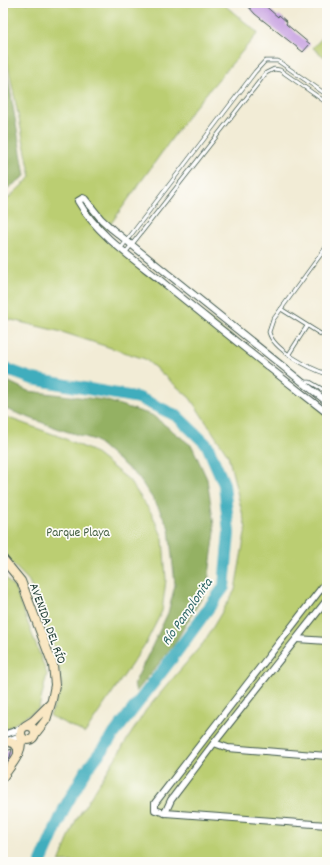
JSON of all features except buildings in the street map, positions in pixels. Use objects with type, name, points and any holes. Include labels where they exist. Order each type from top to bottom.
[{"type":"main road","name":"AVENIDA DEL RÍO","points":[[3,560],[21,581],[53,665],[54,679],[52,700],[46,720],[33,737],[25,752],[17,756]]},
{"type":"main road","points":[[3,777],[17,756],[22,743],[22,731],[44,711],[52,700]]},
{"type":"main road","points":[[31,727],[33,737],[24,740],[22,731],[31,727]]},
{"type":"main road","points":[[4,740],[17,746],[17,756]]},
{"type":"street","points":[[327,402],[100,219],[85,199],[80,198],[78,201],[84,212],[121,248],[244,349],[327,413]]},
{"type":"street","points":[[229,336],[234,334],[236,329]]},
{"type":"street","points":[[244,349],[246,342],[251,342]]},
{"type":"street","points":[[327,581],[154,803],[155,810],[165,813],[327,825]]},
{"type":"street","points":[[165,813],[171,800],[214,743],[327,600]]},
{"type":"street","points":[[297,639],[327,642]]},
{"type":"street","points":[[4,740],[22,731]]},
{"type":"street","points":[[214,743],[228,748],[327,756]]},
{"type":"lane","points":[[121,248],[255,72],[266,61],[278,61],[327,95]]},
{"type":"lane","points":[[126,252],[133,245],[266,73],[274,70],[280,70],[327,103]]},
{"type":"lane","points":[[327,246],[281,309],[272,323],[269,332],[273,341],[289,354],[310,368],[327,374]]},
{"type":"lane","points":[[281,309],[327,338]]},
{"type":"lane","points":[[289,354],[307,326]]},
{"type":"lane","points":[[302,382],[310,382],[327,392]]},
{"type":"green space","points":[[3,3],[222,3],[258,33],[193,109],[102,236],[327,410],[327,862],[59,862],[76,820],[146,710],[204,642],[235,590],[246,528],[228,455],[190,398],[145,359],[62,332],[3,318],[3,203],[31,177],[7,61]]},
{"type":"green space","points":[[327,32],[327,59],[313,48]]},
{"type":"green space","points":[[3,49],[25,176],[3,192]]},
{"type":"green space","points":[[3,379],[28,391],[104,400],[152,415],[192,446],[207,479],[215,532],[207,589],[173,646],[136,692],[134,684],[168,613],[175,585],[169,528],[157,505],[138,477],[95,440],[62,430],[3,408]]},
{"type":"green space","name":"Parque Playa","points":[[3,416],[61,437],[92,451],[129,480],[152,514],[163,538],[166,580],[162,611],[146,643],[85,733],[50,716],[62,687],[56,652],[29,581],[3,554]]},
{"type":"green space","points":[[3,575],[15,589],[47,674],[39,708],[3,731]]},
{"type":"waterway","name":"Río Pamplonita","points":[[3,368],[33,379],[139,398],[177,416],[207,445],[224,484],[229,533],[224,587],[173,657],[85,772],[65,807],[41,862]]}]
